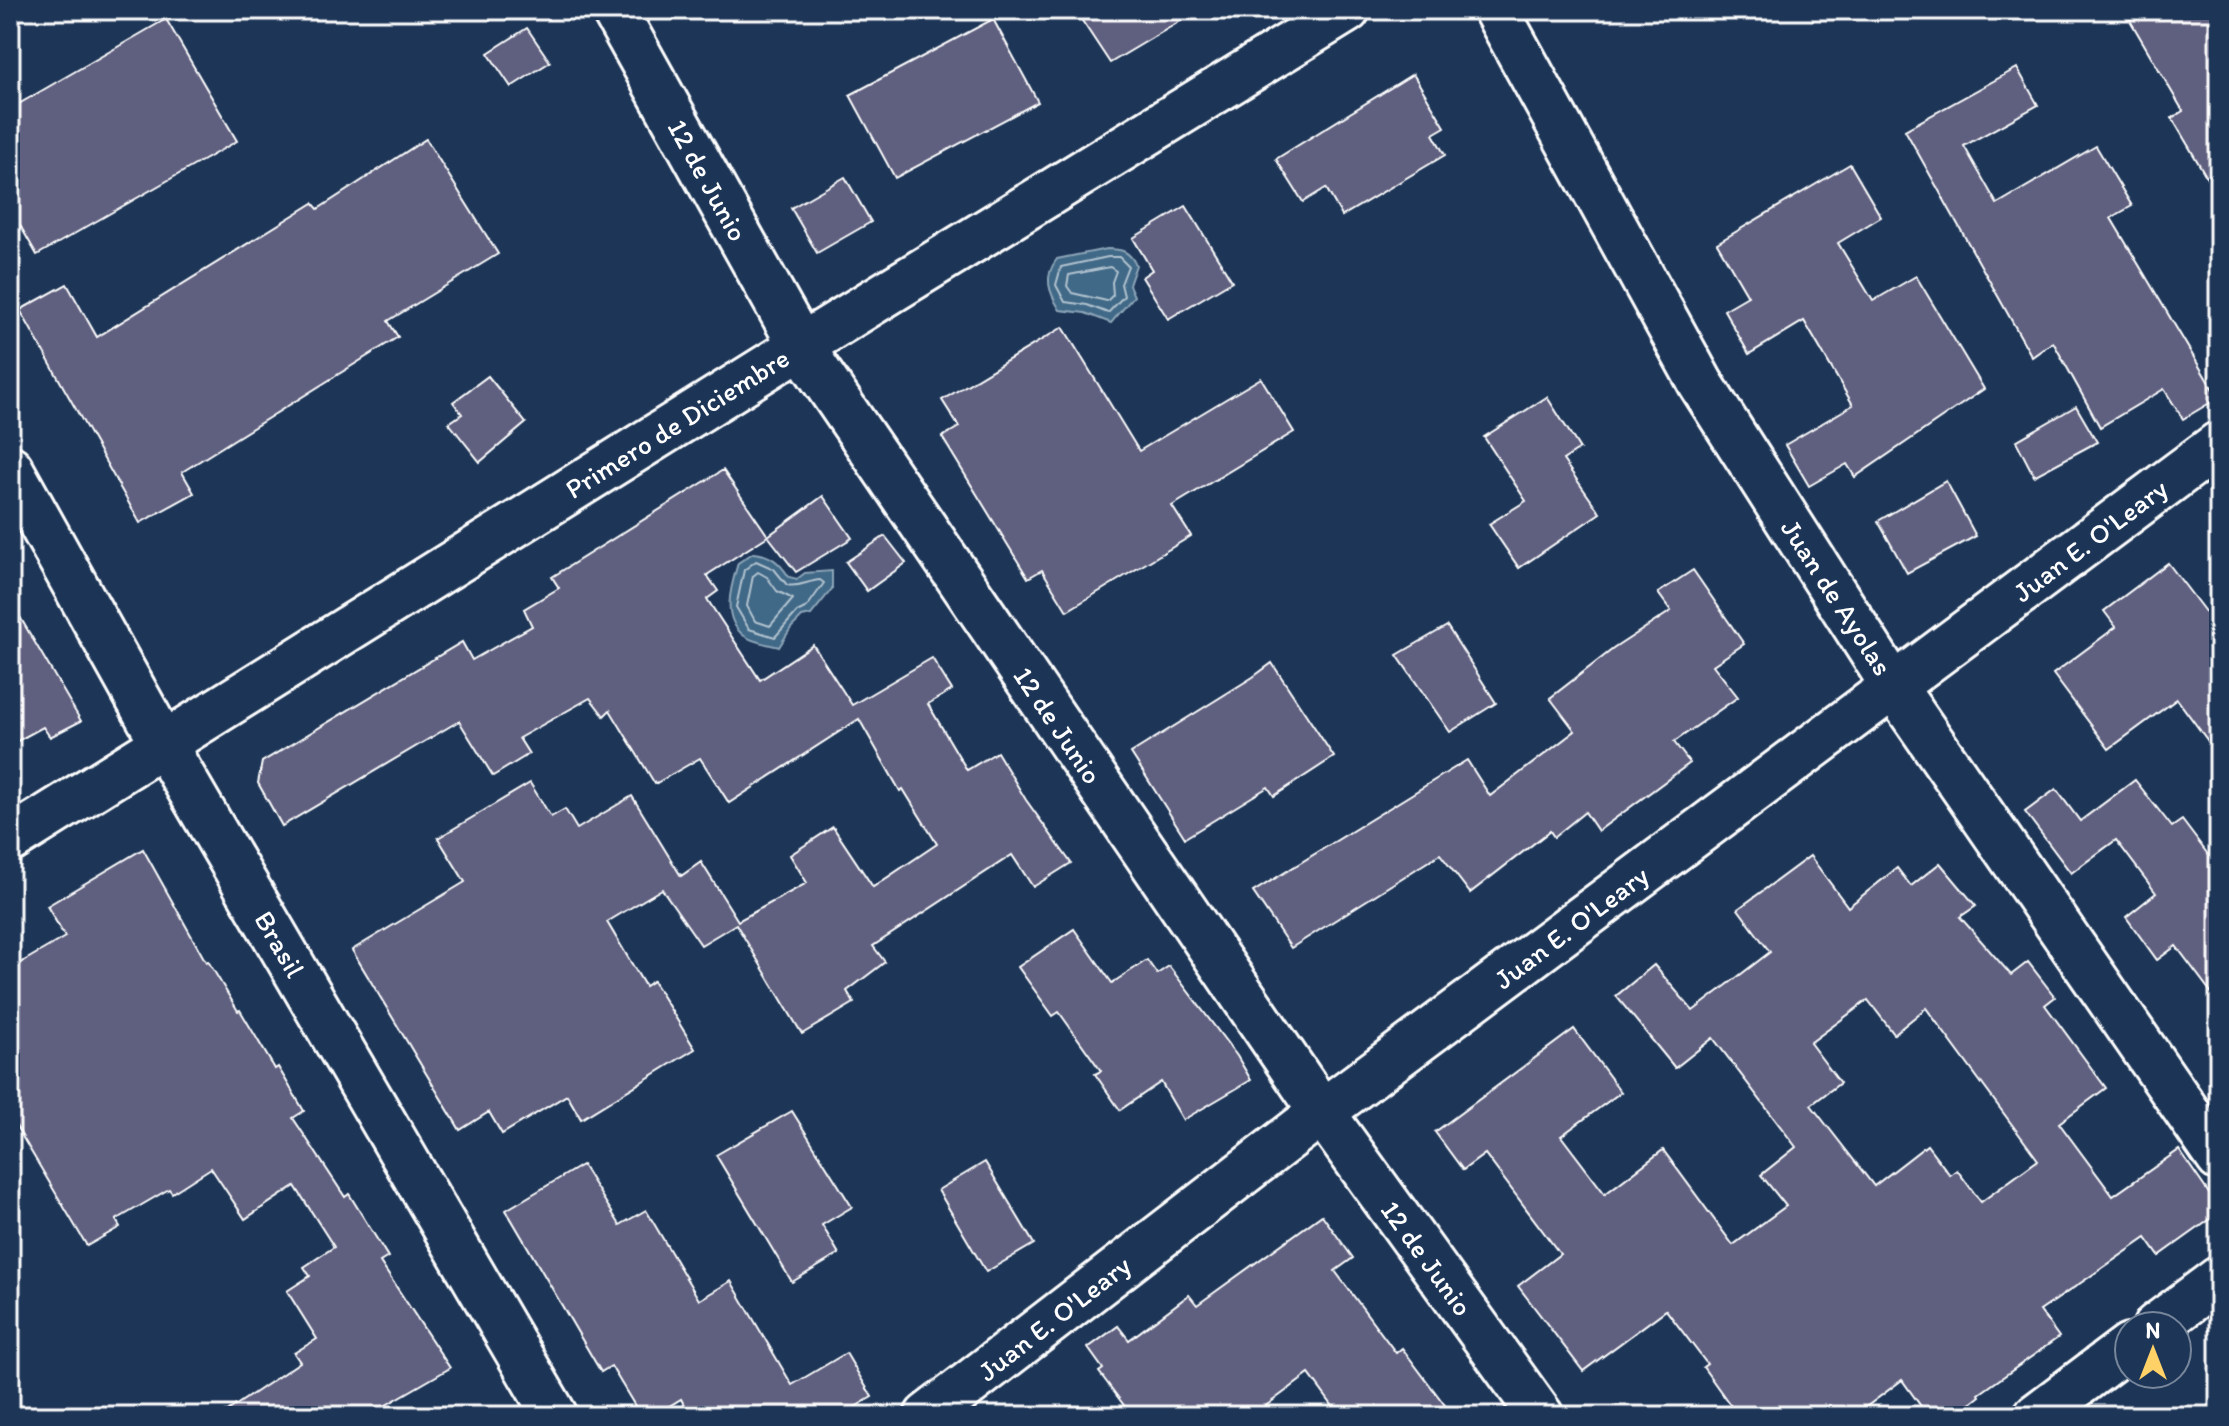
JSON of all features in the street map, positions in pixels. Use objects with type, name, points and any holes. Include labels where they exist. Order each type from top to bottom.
[{"type":"street","name":"12 de Junio","points":[[614,10],[801,346],[1322,1112],[1541,1416]]},
{"type":"street","name":"Primero de Diciembre","points":[[10,840],[801,346],[1347,10]]},
{"type":"street","name":"Juan de Ayolas","points":[[1496,10],[1701,384],[1894,687],[2219,1158]]},
{"type":"street","name":"Juan E. O'Leary","points":[[927,1416],[1322,1112],[2219,444]]},
{"type":"street","name":"Brasil","points":[[10,468],[164,745],[555,1416]]},
{"type":"street","points":[[2177,1310],[2219,1279]]},
{"type":"street","points":[[2036,1416],[2113,1358]]},
{"type":"water","points":[[1107,249],[1124,252],[1136,265],[1129,285],[1134,296],[1111,323],[1085,313],[1060,310],[1049,284],[1050,272],[1057,259]]},
{"type":"water","points":[[753,553],[770,557],[789,577],[797,579],[805,573],[832,571],[832,589],[811,615],[802,617],[791,628],[779,647],[746,637],[732,619],[730,601],[738,563]]},
{"type":"building","points":[[1075,10],[1199,10],[1110,63]]},
{"type":"building","points":[[2124,10],[2219,10],[2219,198],[2172,118],[2183,111]]},
{"type":"building","points":[[166,19],[237,141],[37,255],[10,208],[10,109]]},
{"type":"building","points":[[993,19],[1038,102],[895,178],[850,95]]},
{"type":"building","points":[[527,28],[550,62],[511,87],[488,53]]},
{"type":"building","points":[[2017,68],[2038,105],[1964,146],[1997,204],[2096,146],[2132,206],[2111,218],[2218,398],[2183,419],[2164,389],[2100,427],[2053,342],[2032,357],[1905,130]]},
{"type":"building","points":[[1413,74],[1445,127],[1433,134],[1445,155],[1342,216],[1326,188],[1303,202],[1276,159]]},
{"type":"building","points":[[426,139],[498,254],[388,321],[398,337],[182,472],[194,493],[140,523],[20,310],[67,284],[97,337],[313,203],[318,209]]},
{"type":"building","points":[[1850,164],[1881,217],[1838,243],[1873,301],[1916,276],[1984,389],[1855,477],[1847,464],[1809,486],[1785,445],[1853,405],[1804,321],[1749,354],[1724,310],[1748,296],[1717,243]]},
{"type":"building","points":[[845,177],[871,222],[817,253],[791,208]]},
{"type":"building","points":[[1186,206],[1232,281],[1168,319],[1142,277],[1152,270],[1133,238]]},
{"type":"building","points":[[1063,327],[1139,451],[1261,378],[1294,432],[1172,506],[1191,536],[1067,611],[1042,570],[1028,578],[942,437],[959,427],[942,400]]},
{"type":"building","points":[[488,376],[526,423],[480,462],[449,423],[462,414],[453,402]]},
{"type":"building","points":[[1547,397],[1580,449],[1563,460],[1600,513],[1519,568],[1489,524],[1526,501],[1484,437]]},
{"type":"building","points":[[2076,406],[2097,442],[2034,476],[2016,441]]},
{"type":"building","points":[[723,470],[768,536],[707,575],[718,591],[707,599],[760,680],[813,645],[852,705],[932,658],[952,690],[928,704],[967,770],[997,752],[1026,800],[1071,863],[1033,887],[1012,855],[873,946],[885,962],[847,991],[854,1003],[802,1034],[736,924],[701,945],[662,889],[607,922],[645,986],[653,981],[695,1049],[581,1119],[567,1095],[502,1134],[489,1112],[460,1130],[352,950],[465,882],[438,838],[530,783],[551,817],[565,809],[577,829],[632,796],[681,876],[701,862],[738,921],[807,883],[790,855],[833,827],[873,887],[937,844],[903,789],[900,791],[859,719],[729,803],[700,758],[655,784],[610,710],[604,716],[590,698],[519,738],[529,754],[493,776],[459,721],[282,826],[258,783],[262,762],[462,642],[472,660],[532,626],[524,609],[559,588],[552,577]]},
{"type":"building","points":[[1946,481],[1976,536],[1907,573],[1878,521]]},
{"type":"building","points":[[823,496],[852,538],[796,572],[768,536]]},
{"type":"building","points":[[885,536],[906,563],[867,591],[846,562]]},
{"type":"building","points":[[2168,563],[2219,630],[2219,756],[2177,699],[2109,749],[2053,674],[2116,627],[2104,611]]},
{"type":"building","points":[[1693,570],[1744,644],[1713,665],[1738,697],[1674,742],[1690,763],[1598,831],[1585,812],[1554,837],[1550,831],[1470,893],[1440,854],[1291,948],[1253,892],[1467,760],[1490,796],[1575,731],[1550,698],[1613,649],[1671,611],[1658,593]]},
{"type":"building","points":[[10,600],[81,721],[50,737],[43,727],[10,745]]},
{"type":"building","points":[[1447,626],[1496,703],[1450,732],[1397,655]]},
{"type":"building","points":[[1272,663],[1334,757],[1274,796],[1268,787],[1185,838],[1131,753]]},
{"type":"building","points":[[2135,780],[2172,827],[2182,820],[2219,869],[2219,1003],[2176,946],[2157,960],[2126,917],[2156,893],[2116,840],[2071,873],[2025,812],[2056,789],[2080,821]]},
{"type":"building","points":[[143,849],[206,962],[240,1010],[275,1069],[278,1067],[304,1111],[293,1118],[345,1197],[349,1194],[388,1257],[380,1262],[450,1368],[367,1416],[220,1416],[300,1362],[294,1353],[317,1339],[287,1291],[310,1276],[304,1267],[334,1247],[295,1186],[245,1219],[211,1168],[172,1193],[169,1189],[116,1220],[120,1227],[87,1246],[10,1116],[10,969],[65,937],[47,906]]},
{"type":"building","points":[[1810,856],[1848,907],[1897,868],[1911,886],[1940,863],[1976,906],[1960,917],[2011,975],[2028,962],[2055,997],[2045,1005],[2106,1088],[2059,1123],[2113,1196],[2179,1150],[2219,1208],[2219,1213],[2159,1256],[2146,1238],[2040,1311],[2059,1337],[1979,1394],[1955,1416],[1928,1416],[1902,1380],[1854,1416],[1738,1416],[1703,1367],[1707,1364],[1666,1310],[1583,1371],[1518,1286],[1560,1254],[1485,1154],[1463,1170],[1435,1132],[1574,1029],[1621,1092],[1561,1136],[1605,1194],[1663,1150],[1733,1245],[1786,1206],[1761,1175],[1796,1147],[1713,1038],[1675,1068],[1616,996],[1654,965],[1693,1011],[1770,952],[1738,909]],"holes":[[[1868,1000],[1894,1034],[1926,1008],[2038,1160],[1981,1202],[1957,1170],[1950,1175],[1927,1145],[1874,1186],[1811,1105],[1840,1083],[1810,1043]]]},
{"type":"building","points":[[1074,929],[1112,983],[1147,960],[1157,974],[1169,966],[1237,1056],[1251,1080],[1183,1120],[1161,1082],[1120,1110],[1095,1074],[1101,1071],[1059,1012],[1053,1016],[1018,967]]},
{"type":"building","points":[[792,1111],[852,1207],[822,1225],[839,1254],[792,1282],[716,1155]]},
{"type":"building","points":[[985,1162],[1034,1244],[986,1272],[938,1190]]},
{"type":"building","points":[[582,1165],[620,1225],[646,1210],[699,1300],[731,1281],[792,1385],[846,1353],[872,1397],[840,1416],[690,1416],[681,1399],[653,1416],[641,1416],[611,1366],[601,1372],[506,1210]]},
{"type":"building","points":[[1322,1215],[1353,1258],[1335,1271],[1396,1353],[1402,1348],[1453,1416],[1340,1416],[1309,1374],[1252,1416],[1132,1416],[1099,1372],[1103,1369],[1088,1348],[1118,1326],[1129,1340],[1189,1295],[1197,1305]]}]
